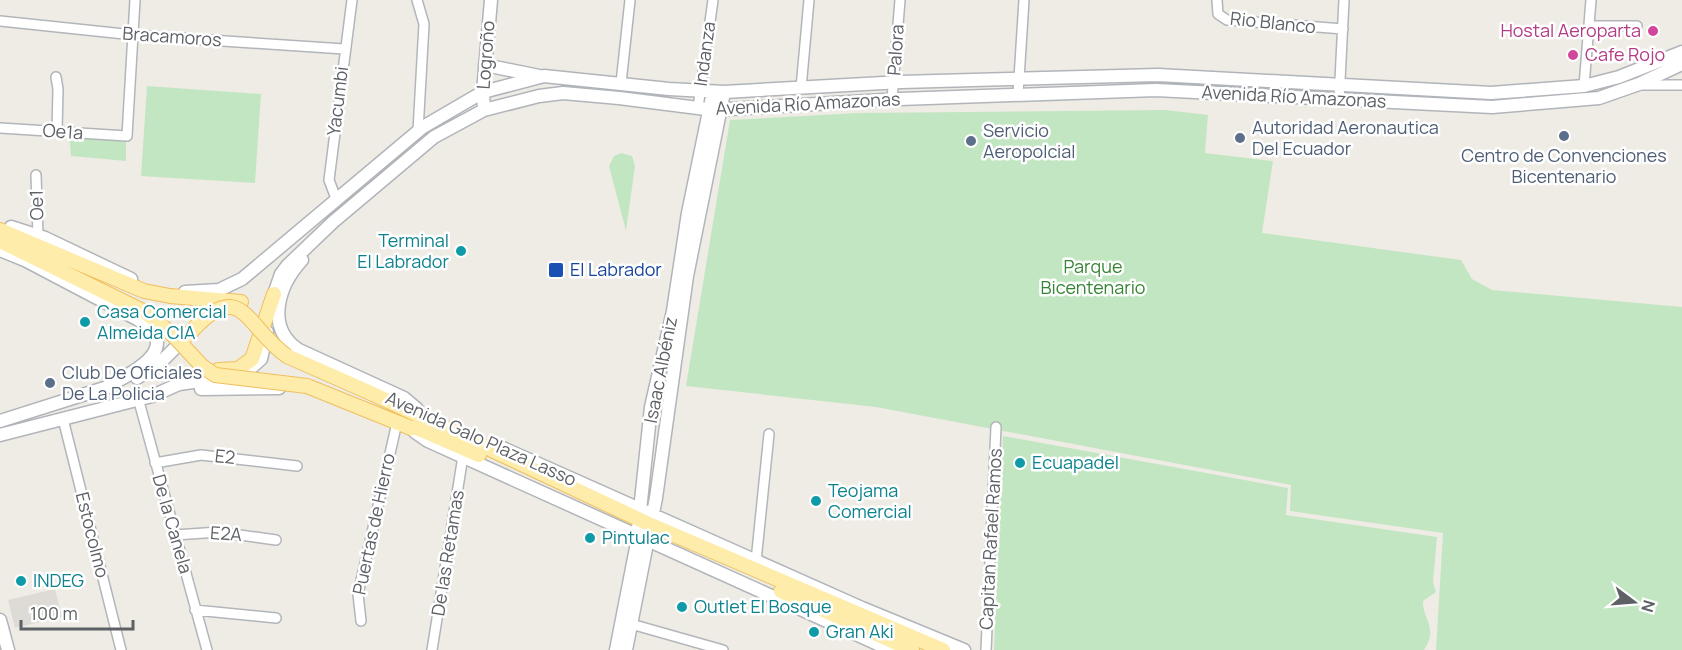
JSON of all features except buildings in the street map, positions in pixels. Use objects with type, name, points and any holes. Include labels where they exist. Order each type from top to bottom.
[{"type":"main road","name":"Logroño","points":[[484,111],[483,92],[491,0]]},
{"type":"main road","name":"Avenida Río Amazonas","points":[[0,435],[152,396],[179,384],[239,376],[252,369],[261,359],[266,347],[274,294],[287,267],[434,136],[484,111],[519,100],[563,93],[709,109],[892,99],[1156,90],[1211,85],[1340,86],[1491,93],[1584,86],[1619,77],[1682,52]]},
{"type":"main road","name":"Avenida Río Amazonas","points":[[4,226],[38,236],[148,286],[198,292],[219,290],[242,279],[418,131],[483,92],[544,76],[719,92],[894,82],[1158,75],[1211,85],[1339,100],[1492,107],[1599,98],[1639,84],[1682,64]]},
{"type":"main road","points":[[485,65],[544,76]]},
{"type":"main road","name":"Isaac Albéniz","points":[[626,650],[709,109],[719,92]]},
{"type":"main road","points":[[348,211],[298,265],[289,279],[279,306],[279,327],[284,338],[299,350],[404,398],[417,409]]},
{"type":"main road","points":[[4,226],[52,254],[93,268],[144,291],[188,297],[230,299],[249,305],[257,312],[287,356]]},
{"type":"main road","points":[[0,241],[84,284]]},
{"type":"main road","points":[[0,250],[145,312],[189,345],[211,366],[232,371],[241,368],[252,359],[274,294]]},
{"type":"main road","points":[[21,258],[138,320],[152,331],[156,344],[152,357],[108,386]]},
{"type":"main road","points":[[0,421],[144,374],[159,364],[211,312],[224,307],[249,315],[268,341],[287,356],[373,394]]},
{"type":"main road","points":[[173,335],[202,366],[215,375],[307,386],[411,428]]},
{"type":"main road","points":[[152,396],[212,388],[286,389],[329,400],[428,441]]},
{"type":"main road","name":"Avenida Galo Plaza Lasso","points":[[373,394],[381,394],[417,409],[891,650]]},
{"type":"main road","name":"Avenida Galo Plaza Lasso","points":[[373,394],[645,526],[912,650]]},
{"type":"main road","name":"Avenida Galo Plaza Lasso","points":[[411,428],[417,428],[943,650]]},
{"type":"main road","name":"Avenida Galo Plaza Lasso","points":[[411,428],[428,441],[463,456],[645,526],[756,561],[964,650]]},
{"type":"main road","name":"Isaac Albéniz","points":[[616,650],[645,526]]},
{"type":"main road","points":[[0,620],[8,650]]},
{"type":"street","points":[[134,35],[135,0]]},
{"type":"street","name":"Yacumbi","points":[[337,201],[329,180],[352,0]]},
{"type":"street","points":[[417,0],[424,24],[418,131]]},
{"type":"street","points":[[621,83],[630,0]]},
{"type":"street","name":"Indanza","points":[[709,109],[700,91],[713,0]]},
{"type":"street","points":[[801,88],[809,0]]},
{"type":"street","name":"Palora","points":[[892,99],[900,0]]},
{"type":"street","points":[[1018,94],[1024,0]]},
{"type":"street","name":"Rio Blanco","points":[[1217,0],[1218,14],[1227,20],[1343,29]]},
{"type":"street","points":[[1339,100],[1344,0]]},
{"type":"street","points":[[1584,86],[1591,0]]},
{"type":"street","name":"Bracamoros","points":[[0,21],[134,35],[344,49]]},
{"type":"street","points":[[1590,26],[1637,26]]},
{"type":"street","name":"Oe1a","points":[[0,128],[127,136],[134,35]]},
{"type":"street","points":[[56,77],[57,132]]},
{"type":"street","points":[[1639,84],[1682,85]]},
{"type":"street","name":"Oe1","points":[[36,175],[38,236]]},
{"type":"street","name":"De la Canela","points":[[138,399],[207,650]]},
{"type":"street","name":"Estocolmo","points":[[63,419],[122,650]]},
{"type":"street","name":"Puertas de Hierro","points":[[361,621],[358,594],[396,427]]},
{"type":"street","name":"Capitan Rafael Ramos","points":[[986,650],[996,427]]},
{"type":"street","points":[[756,561],[769,434]]},
{"type":"street","name":"E2","points":[[155,463],[201,455],[297,466]]},
{"type":"street","name":"De las Retamas","points":[[432,650],[463,456]]},
{"type":"street","name":"E2A","points":[[175,535],[219,532],[276,540]]},
{"type":"street","points":[[195,610],[276,618]]},
{"type":"street","points":[[631,624],[723,650]]},
{"type":"shaded area","points":[[55,589],[62,617],[15,628],[8,600]]},
{"type":"green space","points":[[147,86],[261,94],[255,183],[141,176]]},
{"type":"green space","name":"Parque Bicentenario","points":[[1166,110],[1208,115],[1205,153],[1273,161],[1262,233],[1461,260],[1472,279],[1492,290],[1682,307],[1682,650],[1436,650],[1443,533],[1290,511],[1291,485],[876,407],[686,386],[730,120],[858,113]]},
{"type":"green space","points":[[69,134],[126,138],[126,161],[71,156]]},
{"type":"green space","points":[[621,153],[632,156],[635,166],[626,231],[609,166],[614,156]]},
{"type":"green space","points":[[1003,436],[1288,488],[1286,515],[1437,537],[1433,582],[1436,592],[1423,601],[1430,629],[1428,642],[1424,650],[994,650]]},
{"type":"place","name":"Hostal Aeroparta","points":[[1653,31]]},
{"type":"place","name":"Cafe Rojo","points":[[1573,55]]},
{"type":"place","name":"Centro de Convenciones Bicentenario","points":[[1564,136]]},
{"type":"place","name":"Autoridad Aeronautica Del Ecuador","points":[[1240,138]]},
{"type":"place","name":"Servicio Aeropolcial","points":[[971,141]]},
{"type":"place","name":"Terminal El Labrador","points":[[461,251]]},
{"type":"place","name":"El Labrador","points":[[556,270]]},
{"type":"place","name":"Casa Comercial Almeida CIA","points":[[85,322]]},
{"type":"place","name":"Club De Oficiales De La Policia","points":[[50,383]]},
{"type":"place","name":"Ecuapadel","points":[[1020,463]]},
{"type":"place","name":"Teojama Comercial","points":[[816,501]]},
{"type":"place","name":"Pintulac","points":[[590,538]]},
{"type":"place","name":"INDEG","points":[[21,581]]},
{"type":"place","name":"Outlet El Bosque","points":[[682,607]]},
{"type":"place","name":"Gran Aki","points":[[814,632]]}]
